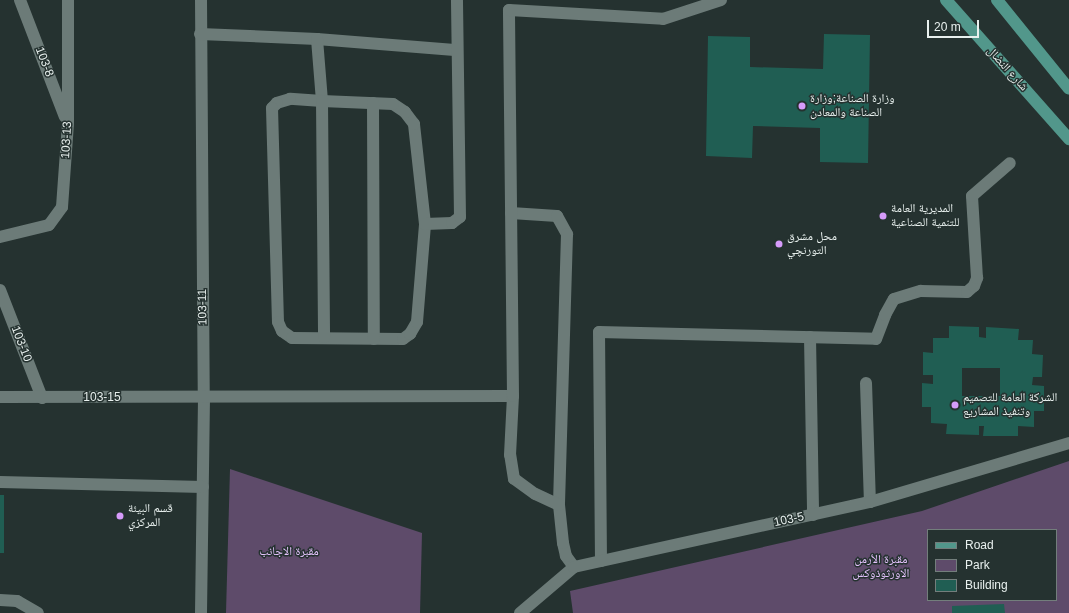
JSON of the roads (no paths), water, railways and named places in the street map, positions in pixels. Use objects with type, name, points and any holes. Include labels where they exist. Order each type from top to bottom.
[{"type":"main road","name":"شارع النضال","points":[[946,0],[1069,139]]},
{"type":"main road","points":[[997,0],[1069,90]]},
{"type":"street","name":"103-8","points":[[20,0],[68,124]]},
{"type":"street","name":"103-13","points":[[0,237],[40,230],[49,225],[57,217],[64,197],[68,124],[68,0]]},
{"type":"street","name":"103-11","points":[[201,0],[200,34],[204,398],[201,613]]},
{"type":"street","points":[[425,224],[452,223],[460,217],[456,50],[457,0]]},
{"type":"street","points":[[559,505],[535,494],[514,479],[510,455],[513,396],[509,10],[664,19],[721,0]]},
{"type":"street","points":[[200,34],[317,39],[456,50]]},
{"type":"street","points":[[317,39],[322,100],[324,337]]},
{"type":"street","points":[[290,99],[372,103],[393,104],[405,112],[414,124],[425,224],[418,322],[410,334],[403,339],[324,337],[292,338],[282,331],[278,322],[272,108],[277,103],[290,99]]},
{"type":"street","points":[[372,103],[374,339]]},
{"type":"street","points":[[601,561],[599,332],[876,339],[884,315],[894,299],[921,291],[967,292],[974,286],[977,278],[972,196],[1010,163]]},
{"type":"street","points":[[511,213],[556,216],[567,234],[559,505],[565,549],[574,567]]},
{"type":"street","name":"103-10","points":[[0,290],[42,398]]},
{"type":"street","points":[[810,337],[813,515]]},
{"type":"street","points":[[866,383],[870,502]]},
{"type":"street","name":"103-15","points":[[0,398],[513,396]]},
{"type":"street","name":"103-5","points":[[520,613],[574,567],[870,502],[1069,443]]},
{"type":"street","points":[[0,482],[203,488]]},
{"type":"street","points":[[0,600],[17,601],[38,613]]},
{"type":"place","name":"وزارة الصناعة;وزارة الصناعة والمعادن","points":[[802,106]]},
{"type":"place","name":"المديرية العامة للتنمية الصناعية","points":[[883,216]]},
{"type":"place","name":"محل مشرق التورنچي","points":[[779,244]]},
{"type":"place","name":"الشركة العامة للتصميم وتنفيذ المشاريع","points":[[955,405]]},
{"type":"place","name":"قسم البيئة المركزي","points":[[120,516]]},
{"type":"park label","name":"مقبرة الاجانب","points":[[289,552]]},
{"type":"park label","name":"مقبرة الأرمن الاورثوذوكس","points":[[881,567]]}]
